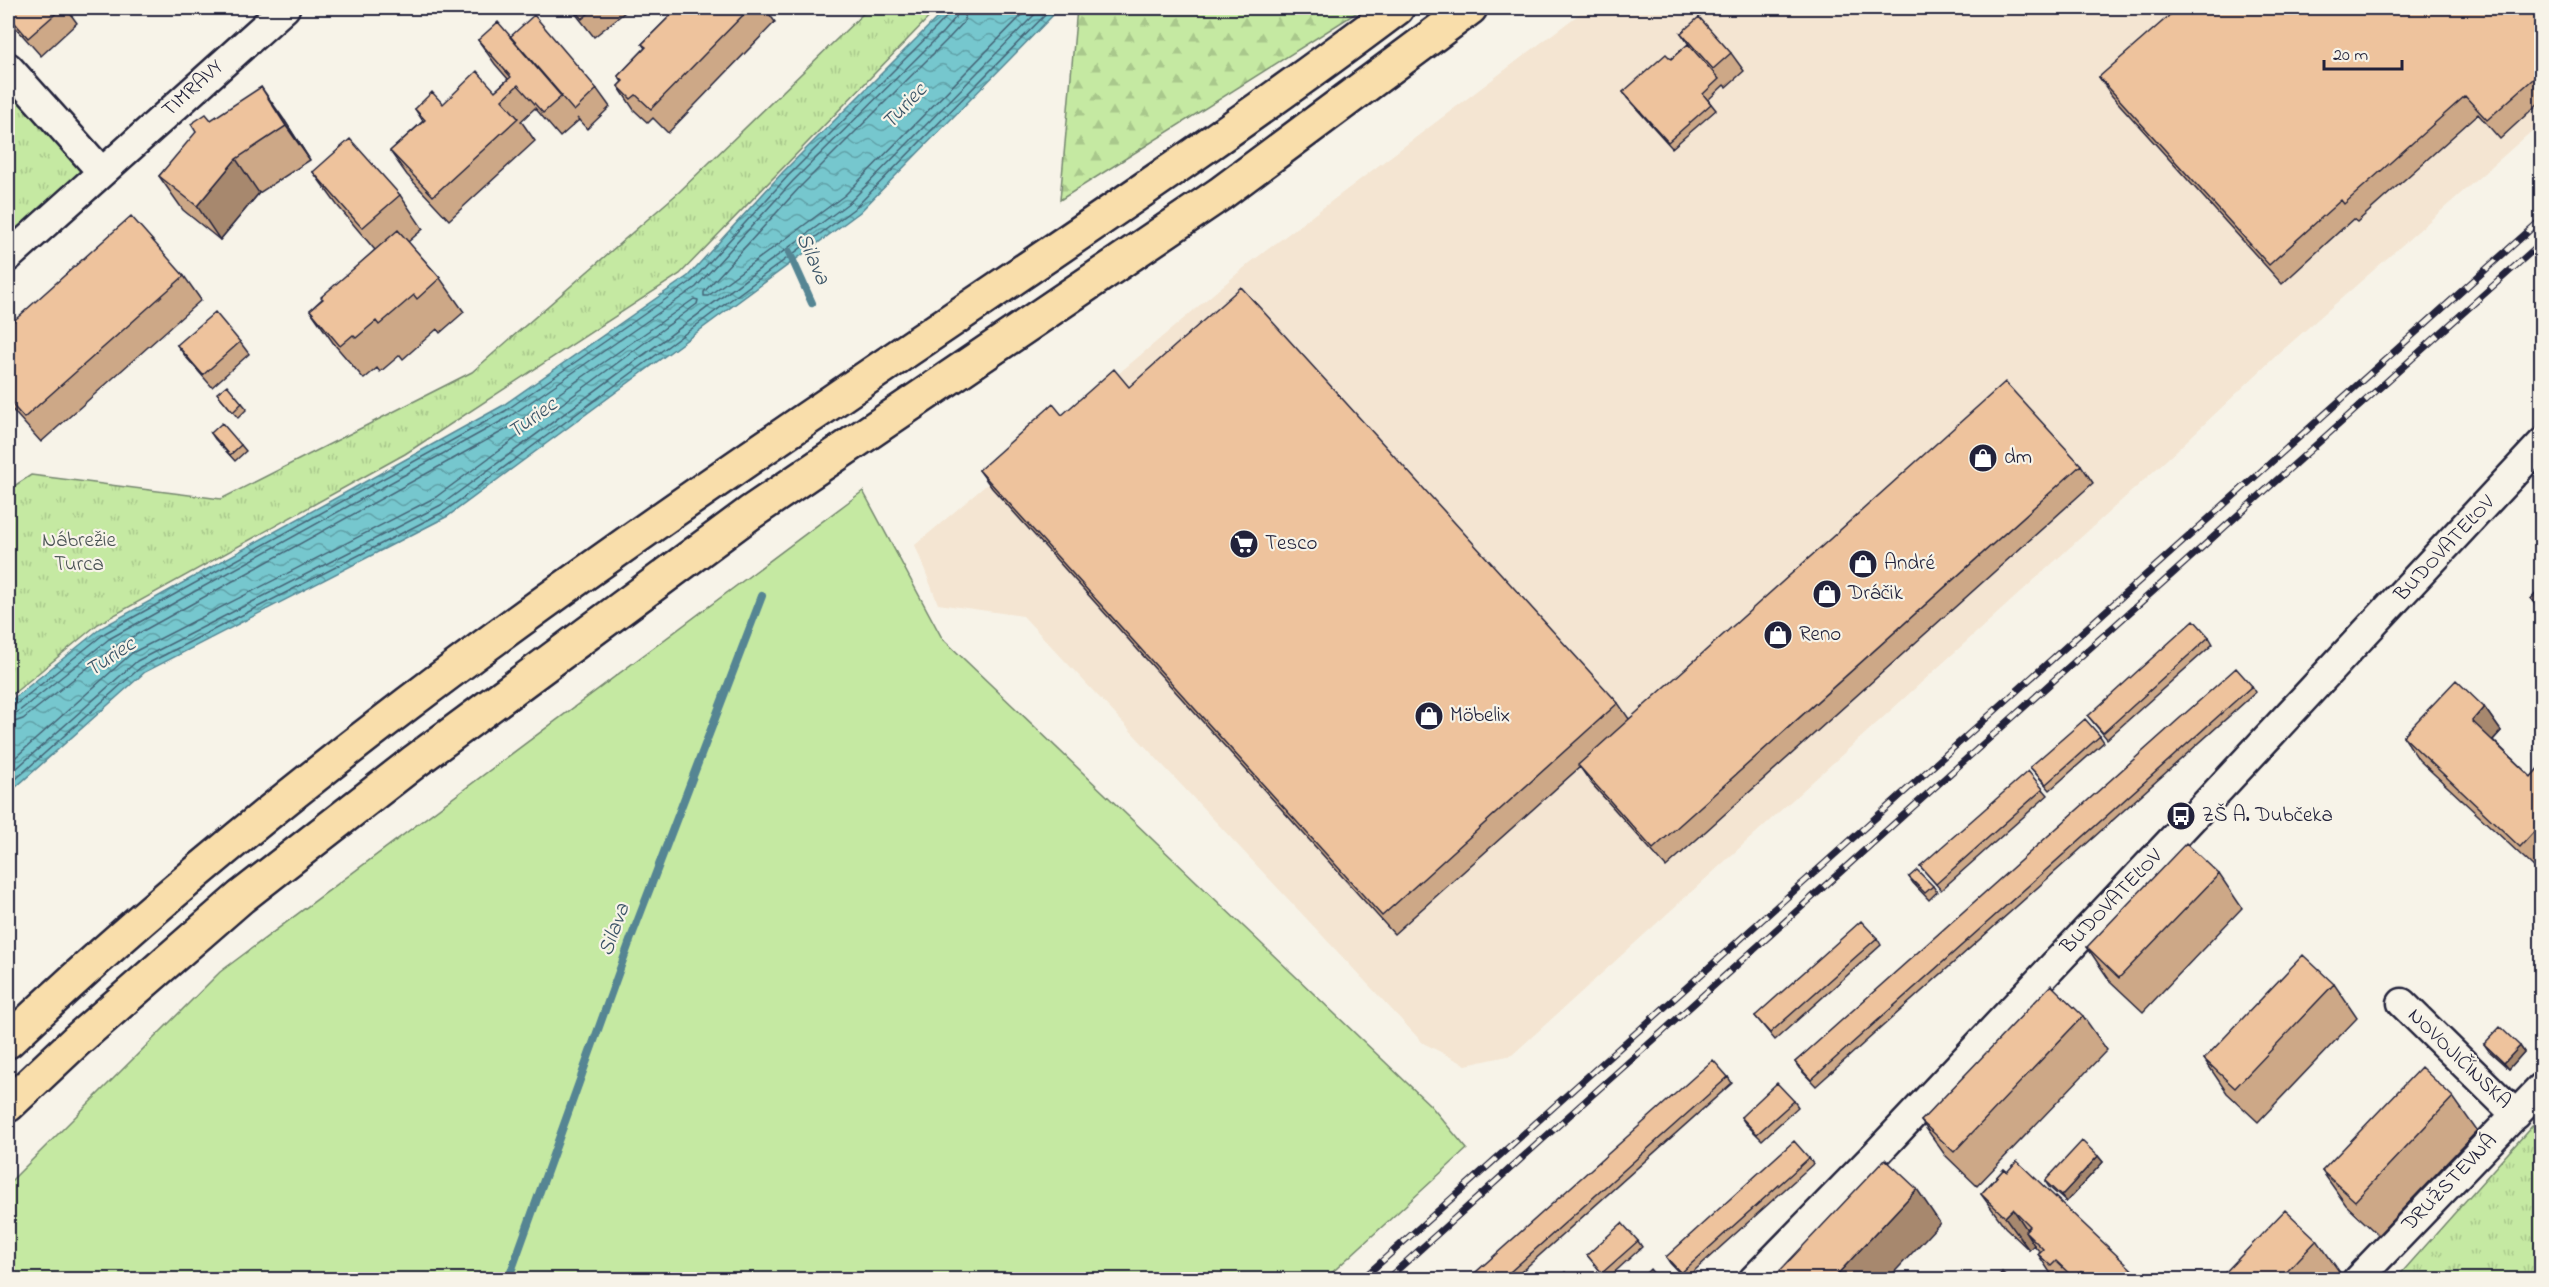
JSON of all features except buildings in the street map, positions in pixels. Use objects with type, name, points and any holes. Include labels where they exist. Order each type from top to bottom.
[{"type":"main road","points":[[8,1041],[204,867],[388,717],[583,574],[827,404],[1199,154],[1398,8]]},
{"type":"main road","points":[[8,1105],[76,1041],[241,897],[424,755],[750,513],[1220,194],[1470,8]]},
{"type":"street","name":"TIMRAVY","points":[[8,257],[285,8]]},
{"type":"street","points":[[8,67],[101,171]]},
{"type":"street","name":"BUDOVATEĽOV","points":[[1753,1280],[1876,1154],[2426,570],[2541,443]]},
{"type":"street","name":"NOVOJIČÍNSKA","points":[[2402,1003],[2516,1115]]},
{"type":"street","name":"DRUŽSTEVNÁ","points":[[2357,1280],[2541,1087]]},
{"type":"shaded area","points":[[1587,8],[2541,8],[2541,123],[2277,355],[2177,450],[1512,1055],[1466,1065],[1423,1043],[1023,616],[938,604],[915,545],[1251,262]]},
{"type":"green space","name":"Nábrežie Turca","points":[[869,8],[938,8],[680,274],[405,454],[98,624],[8,698],[8,490],[31,475],[221,499],[472,372],[679,192]]},
{"type":"green space","points":[[1077,8],[1364,8],[1060,200]]},
{"type":"green space","points":[[8,67],[101,171],[8,257]]},
{"type":"green space","points":[[863,491],[942,638],[1430,1105],[1467,1149],[1325,1279],[8,1279],[8,1184],[220,972]]},
{"type":"green space","points":[[2541,1116],[2541,1279],[2396,1279]]},
{"type":"water","name":"Turiec","points":[[947,8],[1060,8],[860,212],[448,516],[145,672],[8,794],[8,703],[101,628],[502,406],[688,276],[783,172]]},
{"type":"waterway","name":"Silava","points":[[789,252],[812,303]]},
{"type":"waterway","name":"Silava","points":[[508,1280],[631,938],[762,596]]},
{"type":"railway","points":[[1361,1280],[2542,219]]},
{"type":"railway","points":[[1386,1280],[2542,242]]},
{"type":"place","name":"dm","points":[[1983,458]]},
{"type":"place","name":"Tesco","points":[[1244,544]]},
{"type":"place","name":"André","points":[[1863,564]]},
{"type":"place","name":"Dráčik","points":[[1827,594]]},
{"type":"place","name":"Reno","points":[[1778,635]]},
{"type":"place","name":"Möbelix","points":[[1429,716]]},
{"type":"place","name":"ZŠ A. Dubčeka","points":[[2181,816]]}]
